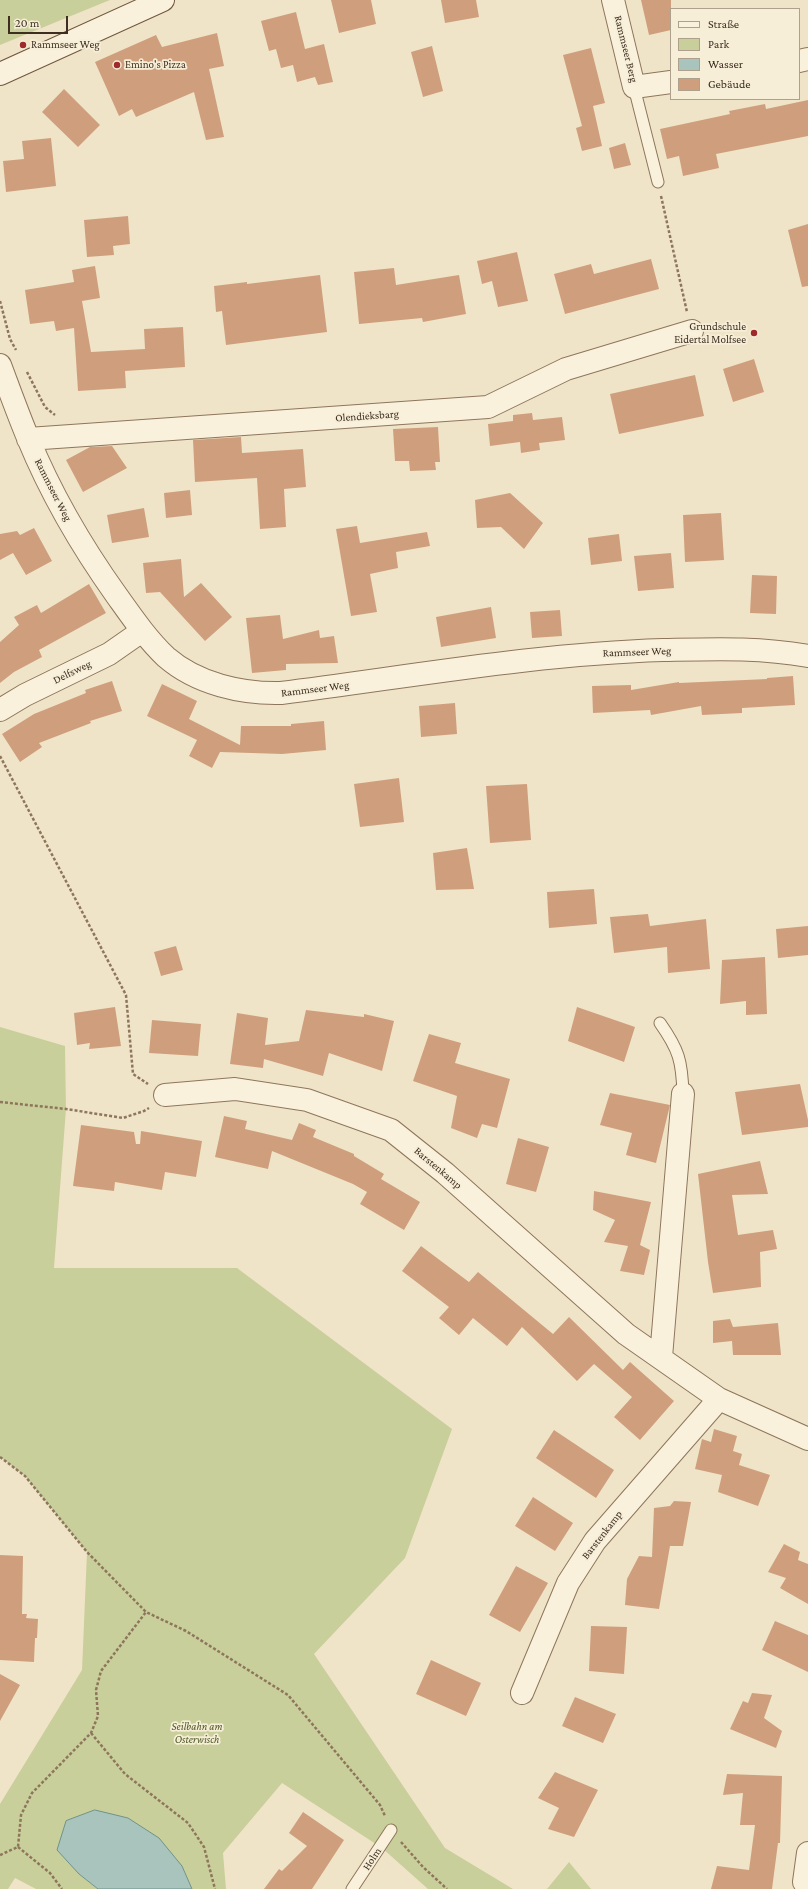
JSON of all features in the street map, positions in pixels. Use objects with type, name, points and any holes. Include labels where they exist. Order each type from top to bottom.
[{"type":"street","points":[[0,74],[163,0]]},
{"type":"street","name":"Rammseer Berg","points":[[613,0],[634,88],[670,82]]},
{"type":"street","name":"Olendieksbarg","points":[[28,439],[488,407],[566,369],[692,331]]},
{"type":"street","name":"Rammseer Weg","points":[[8,359],[28,439],[61,507],[97,568],[142,631],[167,657],[189,672],[223,688],[258,694],[281,694],[509,663],[608,652],[705,649],[778,650],[808,656]]},
{"type":"street","name":"Delfsweg","points":[[0,710],[25,695],[109,654],[142,631]]},
{"type":"street","name":"Barstenkamp","points":[[165,1095],[235,1088],[307,1100],[391,1130],[445,1173],[626,1334],[719,1399],[808,1439]]},
{"type":"street","points":[[661,1357],[683,1094]]},
{"type":"street","name":"Barstenkamp","points":[[522,1693],[568,1582],[595,1541],[719,1399]]},
{"type":"street","points":[[804,1882],[808,1853]]},
{"type":"lane","points":[[634,88],[658,182]]},
{"type":"lane","points":[[660,1023],[672,1040],[679,1055],[682,1070],[683,1094]]},
{"type":"lane","name":"Holm","points":[[352,1889],[391,1830]]},
{"type":"path","points":[[658,182],[692,331],[721,324]]},
{"type":"path","points":[[0,301],[10,339],[8,359]]},
{"type":"path","points":[[24,366],[45,407],[57,416],[53,438]]},
{"type":"path","points":[[0,756],[126,995],[133,1074],[165,1095],[144,1111],[123,1118],[66,1109],[0,1102]]},
{"type":"path","points":[[0,1457],[25,1476],[87,1552],[146,1612],[186,1631],[288,1695],[380,1805],[391,1830],[423,1867],[447,1889]]},
{"type":"path","points":[[18,1847],[21,1815],[32,1793],[91,1733],[98,1716],[96,1690],[101,1671],[146,1612]]},
{"type":"path","points":[[91,1733],[125,1774],[188,1824],[204,1847],[215,1889]]},
{"type":"path","points":[[0,1855],[18,1847]]},
{"type":"path","points":[[18,1847],[50,1873],[62,1889]]},
{"type":"green space","points":[[0,0],[110,0],[0,45]]},
{"type":"green space","name":"Seilbahn am Osterwisch","points":[[0,1027],[65,1046],[66,1109],[54,1268],[237,1268],[452,1429],[405,1558],[314,1654],[445,1848],[513,1889],[428,1889],[382,1848],[282,1783],[223,1853],[226,1889],[192,1889],[182,1866],[79,1874],[98,1889],[36,1889],[15,1878],[8,1889],[0,1889],[0,1804],[82,1670],[87,1552],[25,1476],[0,1457]]},
{"type":"green space","points":[[569,1862],[591,1889],[547,1889]]},
{"type":"water","points":[[95,1810],[128,1818],[159,1838],[182,1866],[192,1889],[98,1889],[79,1874],[57,1850],[66,1821]]},
{"type":"building","points":[[331,0],[371,0],[376,24],[339,33]]},
{"type":"building","points":[[441,0],[476,0],[479,17],[445,23]]},
{"type":"building","points":[[641,0],[671,0],[670,30],[649,35]]},
{"type":"building","points":[[296,12],[305,49],[324,44],[333,82],[318,85],[315,77],[297,82],[293,65],[281,68],[276,49],[269,51],[261,21]]},
{"type":"building","points":[[217,33],[224,66],[209,69],[224,137],[206,140],[194,92],[136,117],[132,109],[119,116],[95,62],[156,35],[162,47]]},
{"type":"building","points":[[432,46],[443,91],[423,97],[411,52]]},
{"type":"building","points":[[591,48],[605,103],[593,106],[602,146],[582,151],[576,128],[582,126],[563,55]]},
{"type":"building","points":[[64,89],[100,125],[78,147],[42,112]]},
{"type":"building","points":[[808,100],[808,136],[716,154],[719,168],[683,176],[679,156],[667,159],[660,129],[730,114],[729,111],[765,104],[766,109]]},
{"type":"building","points":[[51,138],[56,186],[6,192],[3,161],[24,159],[22,141]]},
{"type":"building","points":[[625,143],[631,165],[614,169],[609,148]]},
{"type":"building","points":[[128,216],[130,244],[113,246],[114,255],[87,257],[84,220]]},
{"type":"building","points":[[808,224],[808,286],[802,287],[788,230]]},
{"type":"building","points":[[517,252],[528,301],[498,307],[492,281],[482,284],[477,261]]},
{"type":"building","points":[[651,259],[659,289],[565,314],[554,274],[591,264],[594,274]]},
{"type":"building","points":[[95,266],[100,298],[82,301],[91,352],[145,349],[144,329],[183,327],[185,367],[125,371],[126,388],[78,391],[74,328],[56,331],[54,321],[30,324],[25,290],[74,282],[72,270]]},
{"type":"building","points":[[394,268],[396,285],[459,275],[466,314],[423,322],[422,318],[359,324],[354,272]]},
{"type":"building","points":[[320,275],[327,332],[226,345],[222,311],[216,312],[214,286],[247,282],[247,284]]},
{"type":"building","points":[[754,359],[764,392],[733,402],[723,369]]},
{"type":"building","points":[[695,375],[704,416],[619,434],[610,394]]},
{"type":"building","points":[[532,413],[533,420],[562,417],[565,440],[539,443],[540,450],[521,453],[520,442],[490,446],[488,424],[513,421],[513,415]]},
{"type":"building","points":[[438,427],[440,462],[435,462],[436,470],[410,471],[409,461],[395,461],[393,429]]},
{"type":"building","points":[[241,437],[242,453],[303,449],[306,487],[284,489],[286,527],[260,529],[257,478],[195,482],[193,440]]},
{"type":"building","points":[[112,446],[127,468],[83,492],[66,460],[90,447]]},
{"type":"building","points":[[190,490],[192,515],[166,518],[164,493]]},
{"type":"building","points":[[510,493],[543,523],[524,549],[501,527],[477,528],[475,500]]},
{"type":"building","points":[[144,508],[149,537],[112,543],[107,515]]},
{"type":"building","points":[[721,513],[724,560],[685,562],[683,515]]},
{"type":"building","points":[[357,526],[360,543],[427,532],[430,546],[396,552],[398,568],[370,574],[377,612],[351,616],[336,529]]},
{"type":"building","points":[[34,528],[52,561],[26,575],[13,553],[0,560],[0,534],[17,531],[20,535]]},
{"type":"building","points":[[619,534],[622,561],[591,565],[588,538]]},
{"type":"building","points":[[671,553],[674,588],[638,591],[634,556]]},
{"type":"building","points":[[181,559],[184,597],[201,583],[232,617],[205,641],[160,592],[146,593],[143,563]]},
{"type":"building","points":[[752,575],[777,576],[776,614],[750,613]]},
{"type":"building","points":[[89,584],[106,613],[39,650],[42,657],[14,672],[0,683],[0,642],[19,625],[14,617],[37,605],[41,613]]},
{"type":"building","points":[[491,607],[496,638],[441,647],[436,617]]},
{"type":"building","points":[[560,610],[562,636],[532,638],[530,612]]},
{"type":"building","points":[[280,615],[283,639],[319,630],[320,638],[334,636],[338,663],[286,664],[286,670],[252,673],[246,618]]},
{"type":"building","points":[[793,676],[795,705],[742,708],[742,713],[702,715],[701,706],[651,715],[650,710],[593,713],[592,686],[631,685],[631,690],[679,682],[767,679]]},
{"type":"building","points":[[112,681],[122,711],[90,721],[91,723],[39,743],[42,747],[20,762],[2,734],[34,714],[86,693],[85,690]]},
{"type":"building","points":[[162,684],[197,701],[189,719],[240,745],[241,726],[291,726],[291,724],[324,721],[326,750],[282,754],[220,752],[212,768],[189,756],[197,740],[147,716]]},
{"type":"building","points":[[455,703],[457,734],[421,737],[419,706]]},
{"type":"building","points":[[399,778],[404,822],[360,827],[354,784]]},
{"type":"building","points":[[527,784],[531,840],[490,843],[486,786]]},
{"type":"building","points":[[467,848],[474,889],[436,890],[433,853]]},
{"type":"building","points":[[594,889],[597,924],[549,928],[547,892]]},
{"type":"building","points":[[648,914],[650,926],[706,919],[710,969],[668,973],[667,947],[614,953],[610,917]]},
{"type":"building","points":[[808,926],[808,955],[778,958],[776,929]]},
{"type":"building","points":[[176,946],[183,970],[161,976],[154,952]]},
{"type":"building","points":[[765,957],[767,1014],[746,1015],[746,1001],[720,1004],[722,960]]},
{"type":"building","points":[[115,1007],[121,1046],[89,1049],[90,1043],[77,1045],[74,1013]]},
{"type":"building","points":[[577,1007],[635,1027],[624,1062],[568,1041]]},
{"type":"building","points":[[306,1010],[364,1017],[364,1014],[394,1021],[382,1071],[329,1053],[323,1076],[264,1059],[263,1068],[230,1064],[237,1013],[268,1018],[265,1045],[299,1041]]},
{"type":"building","points":[[152,1020],[201,1024],[198,1056],[149,1053]]},
{"type":"building","points":[[429,1034],[461,1043],[455,1063],[510,1079],[497,1128],[482,1124],[477,1138],[451,1128],[457,1096],[413,1081]]},
{"type":"building","points":[[800,1084],[808,1120],[808,1127],[742,1135],[735,1092]]},
{"type":"building","points":[[610,1093],[670,1105],[656,1163],[626,1155],[632,1133],[600,1125]]},
{"type":"building","points":[[224,1116],[247,1121],[245,1129],[292,1140],[299,1123],[316,1130],[313,1137],[354,1154],[354,1156],[384,1174],[381,1179],[420,1202],[404,1230],[360,1204],[367,1192],[353,1184],[272,1151],[268,1169],[215,1157]]},
{"type":"building","points":[[81,1125],[134,1132],[136,1144],[140,1144],[141,1131],[202,1141],[196,1177],[165,1172],[162,1190],[115,1182],[114,1191],[73,1186]]},
{"type":"building","points":[[518,1138],[549,1147],[536,1192],[506,1184]]},
{"type":"building","points":[[760,1161],[768,1194],[732,1195],[738,1235],[773,1230],[777,1249],[760,1252],[761,1287],[713,1293],[698,1174]]},
{"type":"building","points":[[594,1191],[651,1202],[640,1245],[650,1250],[644,1275],[620,1271],[628,1246],[604,1242],[615,1220],[593,1210]]},
{"type":"building","points":[[421,1246],[469,1282],[478,1272],[553,1334],[569,1317],[623,1370],[630,1362],[674,1401],[640,1440],[614,1417],[632,1397],[594,1364],[577,1381],[522,1327],[507,1346],[473,1318],[459,1335],[439,1318],[449,1307],[402,1271]]},
{"type":"building","points":[[730,1319],[733,1327],[778,1323],[781,1355],[733,1355],[732,1341],[713,1343],[713,1321]]},
{"type":"building","points":[[714,1429],[737,1436],[733,1451],[742,1454],[739,1465],[770,1475],[758,1506],[718,1492],[722,1475],[695,1469],[702,1439],[711,1442]]},
{"type":"building","points":[[554,1430],[614,1470],[596,1498],[536,1458]]},
{"type":"building","points":[[533,1497],[573,1523],[555,1551],[515,1526]]},
{"type":"building","points":[[674,1501],[691,1502],[683,1546],[670,1546],[659,1609],[625,1605],[627,1579],[639,1556],[652,1557],[654,1508],[670,1506]]},
{"type":"building","points":[[784,1544],[800,1552],[798,1560],[808,1564],[808,1604],[780,1588],[786,1578],[768,1572]]},
{"type":"building","points":[[0,1555],[23,1556],[22,1614],[27,1614],[26,1618],[38,1619],[37,1638],[35,1638],[34,1662],[0,1660]]},
{"type":"building","points":[[516,1566],[548,1583],[520,1632],[489,1615]]},
{"type":"building","points":[[775,1621],[808,1635],[808,1672],[762,1650]]},
{"type":"building","points":[[591,1626],[627,1627],[624,1674],[589,1671]]},
{"type":"building","points":[[431,1660],[481,1683],[466,1716],[416,1694]]},
{"type":"building","points":[[0,1674],[20,1685],[0,1721]]},
{"type":"building","points":[[752,1693],[772,1695],[764,1718],[782,1731],[776,1748],[730,1729],[743,1701],[748,1703]]},
{"type":"building","points":[[575,1697],[616,1714],[603,1743],[562,1726]]},
{"type":"building","points":[[555,1772],[598,1790],[574,1837],[548,1829],[559,1808],[538,1798]]},
{"type":"building","points":[[727,1774],[782,1776],[780,1843],[778,1843],[772,1889],[711,1889],[717,1866],[749,1870],[755,1825],[740,1825],[743,1793],[723,1795]]},
{"type":"building","points":[[303,1812],[344,1840],[312,1889],[264,1889],[279,1869],[282,1871],[307,1846],[289,1833]]},
{"type":"place","name":"Rammseer Weg","points":[[23,45]]},
{"type":"place","name":"Emino's Pizza","points":[[117,65]]},
{"type":"place","name":"Grundschule Eidertal Molfsee","points":[[754,333]]}]
